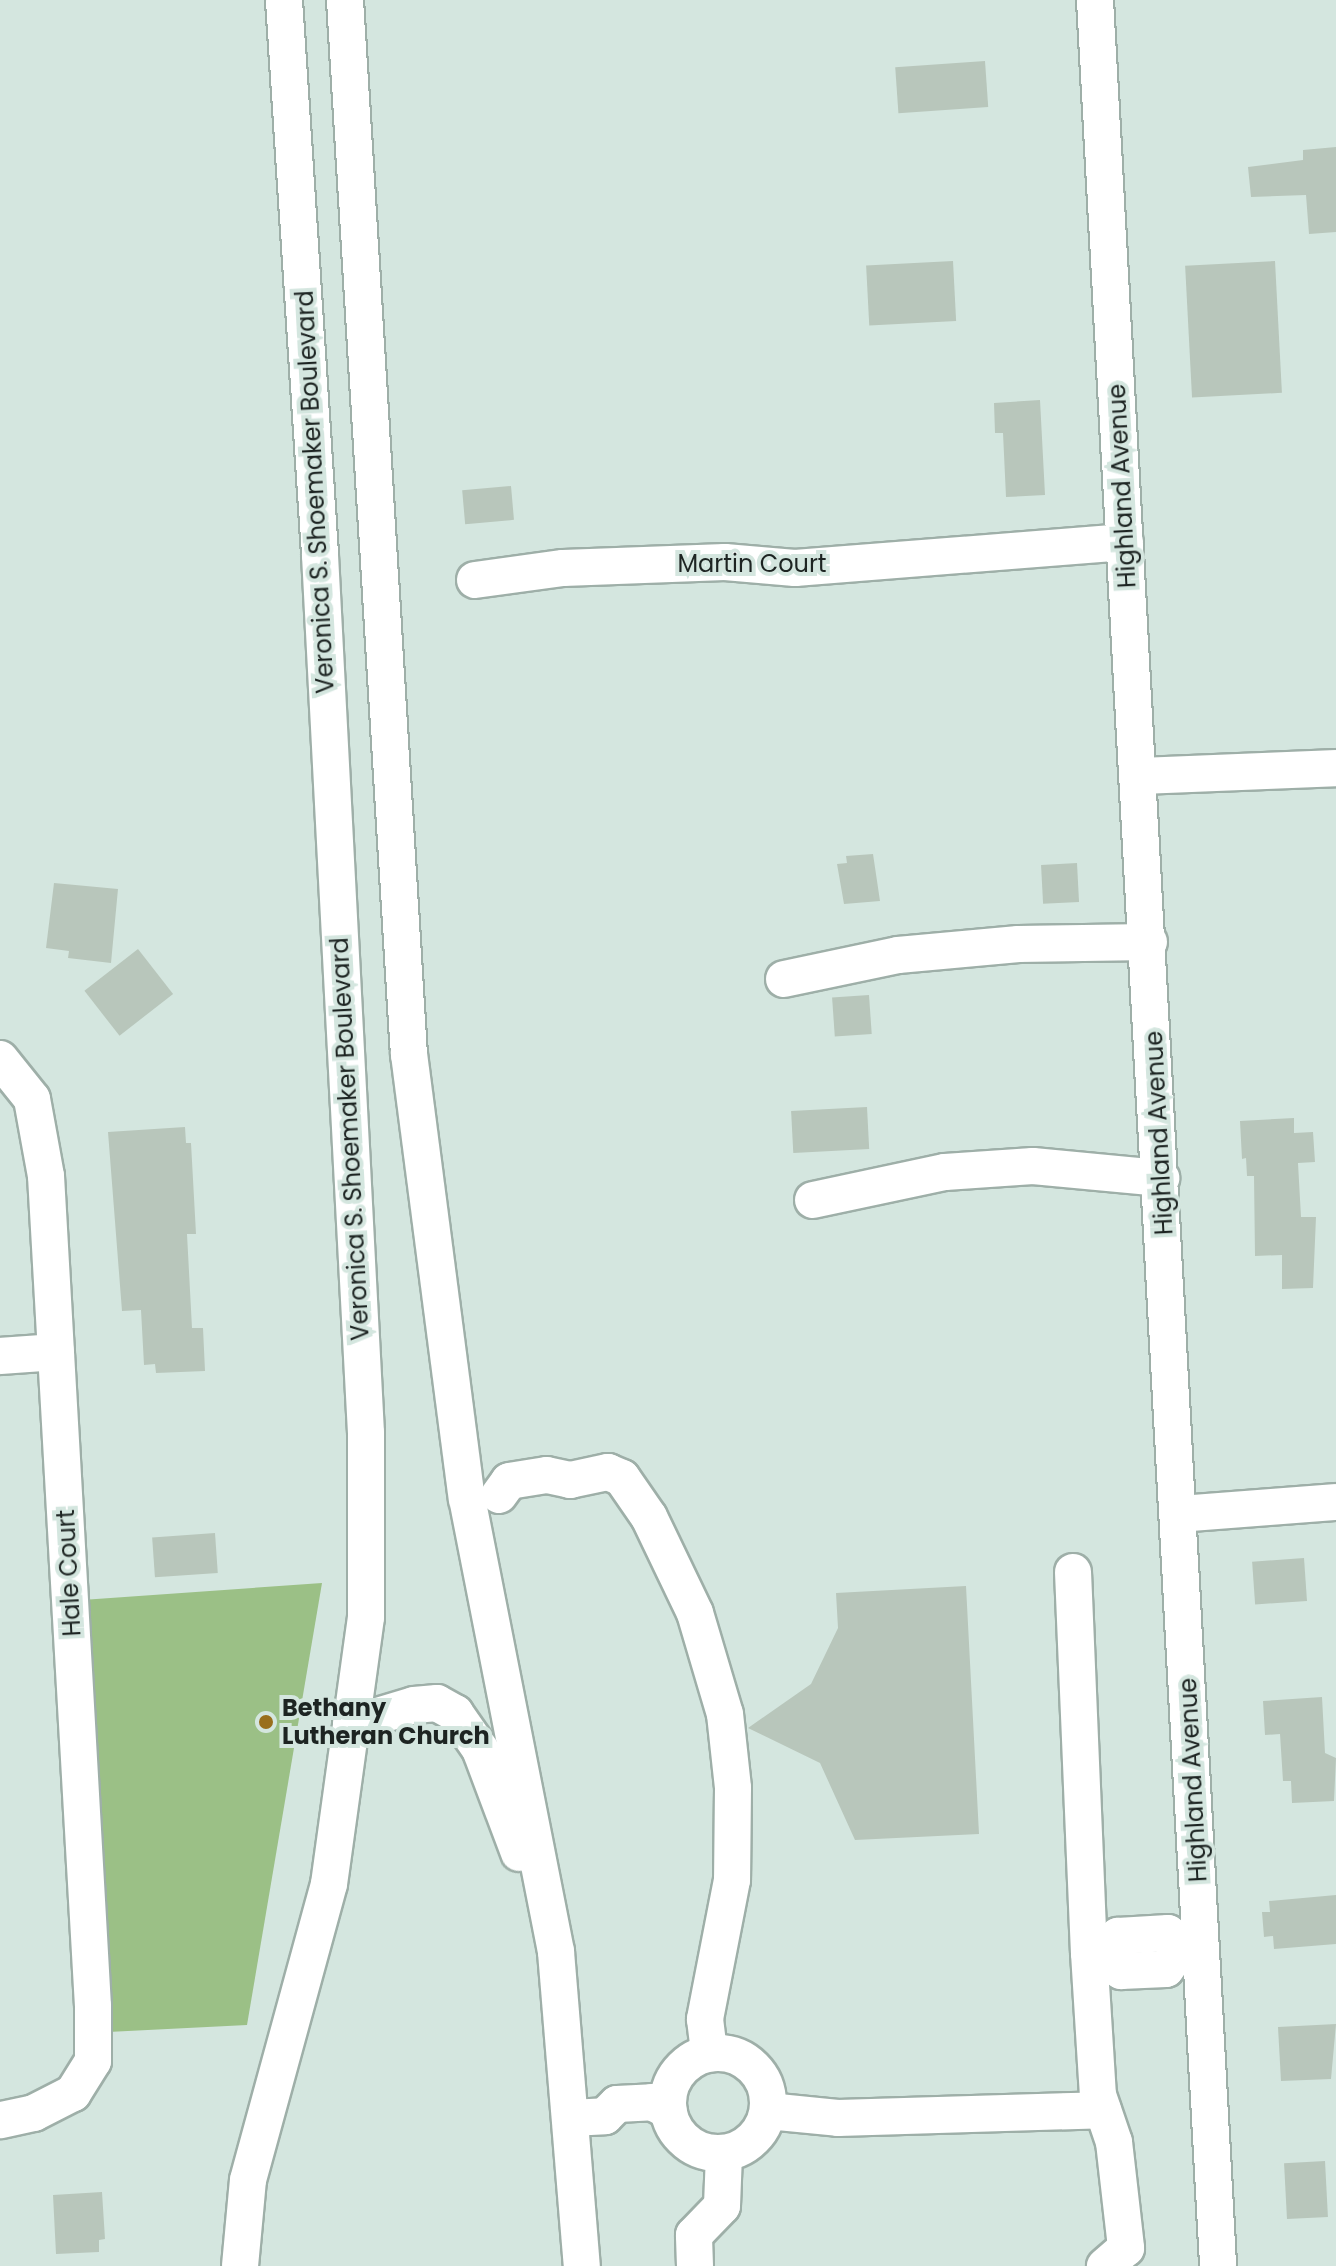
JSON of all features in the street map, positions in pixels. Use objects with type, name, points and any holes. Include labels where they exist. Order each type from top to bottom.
[{"type":"street","name":"Veronica S. Shoemaker Boulevard","points":[[240,2266],[248,2180],[329,1884],[366,1617],[366,1433],[320,554],[284,0]]},
{"type":"street","points":[[345,0],[409,1054],[556,1952],[587,2117],[582,2266]]},
{"type":"street","name":"Highland Avenue","points":[[1095,0],[1179,1514],[1191,1950],[1218,2266]]},
{"type":"street","name":"Martin Court","points":[[475,580],[563,568],[725,562],[795,568],[1125,542]]},
{"type":"street","points":[[1140,776],[1336,768]]},
{"type":"street","points":[[784,979],[898,955],[1018,944],[1149,942]]},
{"type":"street","name":"Hale Court","points":[[0,1059],[32,1099],[41,1134],[93,2006],[93,2061],[73,2093],[34,2113],[0,2120]]},
{"type":"street","points":[[813,1200],[945,1172],[1033,1166],[1161,1178]]},
{"type":"street","points":[[0,1356],[56,1352]]},
{"type":"street","points":[[483,1496],[509,1481],[547,1475],[570,1480],[608,1472],[622,1478],[649,1517],[695,1613],[725,1714],[733,1788],[732,1880],[705,2019],[709,2054]]},
{"type":"street","points":[[1179,1514],[1336,1502]]},
{"type":"street","points":[[1073,1572],[1097,1953],[1103,2110],[1114,2142],[1126,2248],[1105,2266]]},
{"type":"street","points":[[351,1724],[414,1705],[437,1703],[455,1713],[480,1749],[556,1952]]},
{"type":"street","points":[[1097,1953],[1118,1936],[1168,1933],[1191,1950]]},
{"type":"street","points":[[587,2117],[616,2124],[649,2122],[665,2110],[671,2084],[680,2070],[709,2054],[725,2053],[753,2067],[763,2080],[768,2111],[753,2139],[724,2153],[691,2145],[678,2133],[665,2110]]},
{"type":"street","points":[[768,2111],[853,2118],[1103,2110]]},
{"type":"street","points":[[695,2266],[694,2235],[722,2206],[724,2153]]},
{"type":"green space","points":[[322,1583],[247,2025],[108,2032],[82,1600]]},
{"type":"building","points":[[985,61],[988,107],[898,113],[895,67]]},
{"type":"building","points":[[1336,147],[1336,232],[1309,234],[1306,195],[1251,197],[1248,167],[1303,160],[1303,150]]},
{"type":"building","points":[[953,261],[956,321],[869,325],[866,266]]},
{"type":"building","points":[[1275,261],[1282,393],[1192,398],[1185,266]]},
{"type":"building","points":[[1040,400],[1045,495],[1006,497],[1003,433],[995,433],[994,403]]},
{"type":"building","points":[[511,486],[514,520],[465,524],[462,490]]},
{"type":"building","points":[[873,854],[880,901],[844,904],[837,864],[847,863],[846,856]]},
{"type":"building","points":[[1077,863],[1079,902],[1043,904],[1041,865]]},
{"type":"building","points":[[54,883],[118,889],[111,963],[68,958],[69,951],[46,948]]},
{"type":"building","points":[[138,949],[173,994],[120,1036],[84,991]]},
{"type":"building","points":[[869,995],[872,1034],[835,1036],[832,998]]},
{"type":"building","points":[[867,1107],[869,1149],[793,1153],[791,1111]]},
{"type":"building","points":[[1294,1118],[1294,1133],[1313,1132],[1315,1162],[1298,1163],[1301,1217],[1316,1217],[1313,1288],[1282,1289],[1282,1255],[1255,1256],[1254,1176],[1247,1176],[1246,1158],[1242,1159],[1240,1121]]},
{"type":"building","points":[[185,1127],[186,1143],[191,1143],[196,1234],[187,1234],[192,1328],[203,1328],[205,1371],[156,1373],[155,1364],[144,1365],[141,1310],[122,1311],[108,1132]]},
{"type":"building","points":[[215,1533],[218,1573],[155,1577],[152,1537]]},
{"type":"building","points":[[1304,1558],[1307,1601],[1255,1605],[1252,1562]]},
{"type":"building","points":[[966,1586],[979,1834],[855,1840],[820,1763],[748,1728],[811,1684],[838,1628],[836,1593]]},
{"type":"building","points":[[1322,1697],[1325,1753],[1336,1758],[1334,1801],[1292,1803],[1291,1781],[1283,1781],[1280,1734],[1265,1735],[1263,1701]]},
{"type":"building","points":[[1336,1895],[1336,1944],[1274,1949],[1273,1936],[1264,1937],[1262,1912],[1270,1912],[1269,1901]]},
{"type":"building","points":[[1336,2024],[1331,2079],[1281,2081],[1278,2027]]},
{"type":"building","points":[[1325,2161],[1328,2217],[1287,2219],[1284,2163]]},
{"type":"building","points":[[102,2192],[105,2239],[99,2240],[99,2252],[56,2254],[53,2195]]},
{"type":"place","name":"Bethany Lutheran Church","points":[[266,1722]]}]
